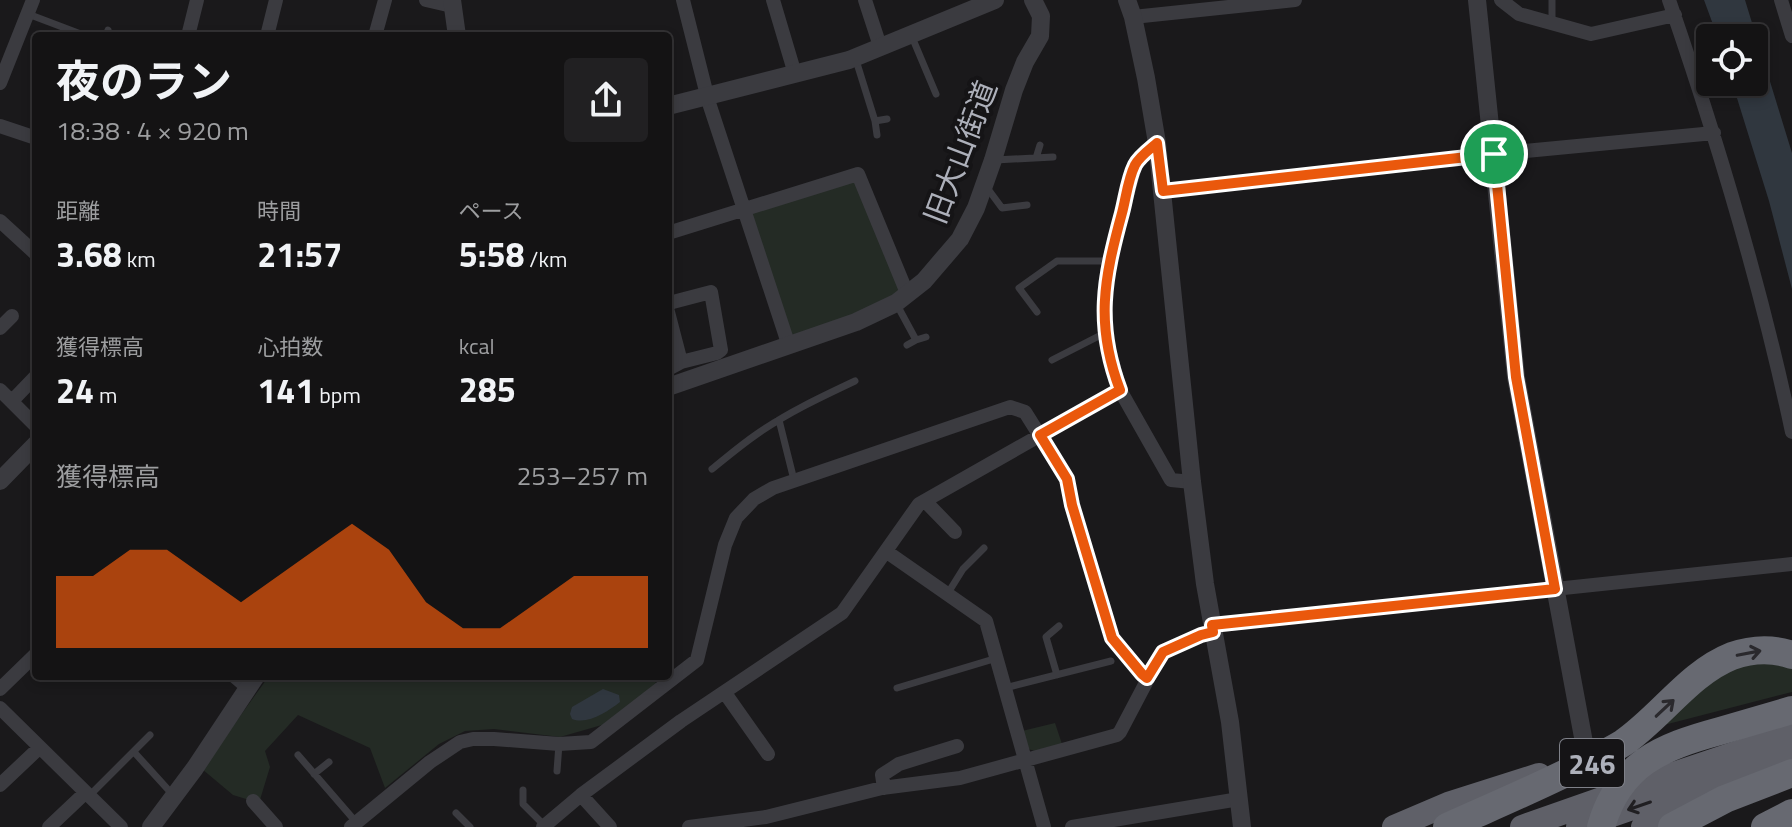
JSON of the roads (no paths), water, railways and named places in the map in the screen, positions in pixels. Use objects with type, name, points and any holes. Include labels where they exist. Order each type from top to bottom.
[{"type":"highway","points":[[1448,826],[1554,779],[1620,744],[1720,662],[1752,651],[1792,655]]},
{"type":"highway","name":"246","points":[[1394,827],[1467,797],[1550,772],[1626,756],[1792,703]]},
{"type":"highway","points":[[1601,827],[1617,789],[1633,770],[1652,756],[1680,743],[1792,710]]},
{"type":"highway","name":"246","points":[[1522,827],[1792,734]]},
{"type":"highway","name":"246","points":[[1578,827],[1792,752]]},
{"type":"highway","points":[[1656,825],[1792,771]]},
{"type":"highway","points":[[1765,827],[1792,813]]},
{"type":"street","points":[[189,32],[197,0]]},
{"type":"street","points":[[268,32],[276,0]]},
{"type":"street","points":[[376,32],[385,0]]},
{"type":"street","points":[[426,0],[452,3],[456,32]]},
{"type":"street","points":[[683,0],[707,96],[789,346]]},
{"type":"street","points":[[773,0],[795,74]]},
{"type":"street","points":[[865,0],[880,46]]},
{"type":"street","points":[[672,105],[855,57],[995,0]]},
{"type":"street","name":"旧大山街道","points":[[672,386],[856,322],[902,298],[924,281],[960,239],[976,208],[1014,90],[1040,36],[1041,16],[1033,0]]},
{"type":"street","points":[[1242,827],[1230,722],[1205,584],[1192,482],[1157,143],[1130,8],[1295,0]]},
{"type":"street","points":[[1477,0],[1516,377],[1588,764]]},
{"type":"street","points":[[1501,0],[1519,14],[1591,34],[1675,15]]},
{"type":"street","points":[[1669,0],[1714,133],[1774,348],[1792,432]]},
{"type":"street","points":[[1781,0],[1792,36]]},
{"type":"street","points":[[0,83],[30,7]]},
{"type":"street","points":[[0,126],[32,137]]},
{"type":"street","points":[[1163,191],[1714,133]]},
{"type":"street","points":[[1157,143],[1136,163],[1109,261],[1106,335],[1120,390],[1171,480],[1192,482]]},
{"type":"street","points":[[672,232],[858,174],[902,298]]},
{"type":"street","points":[[0,221],[32,250]]},
{"type":"street","points":[[672,302],[711,292],[721,350],[675,365],[672,341]]},
{"type":"street","points":[[0,328],[12,316]]},
{"type":"street","points":[[12,401],[32,380]]},
{"type":"street","points":[[0,390],[32,422]]},
{"type":"street","points":[[544,826],[681,721],[842,613],[919,504],[1120,390]]},
{"type":"street","points":[[672,679],[697,660],[725,545],[736,518],[754,499],[773,488],[1010,407],[1025,412],[1067,479],[1112,638],[1147,678]]},
{"type":"street","points":[[0,481],[32,448]]},
{"type":"street","points":[[925,501],[955,532]]},
{"type":"street","points":[[887,552],[986,621],[1044,827]]},
{"type":"street","points":[[689,827],[766,817],[884,788],[960,778],[1117,735],[1163,652],[1213,628],[1792,564]]},
{"type":"street","points":[[0,689],[32,658]]},
{"type":"street","points":[[151,827],[174,796],[246,680]]},
{"type":"street","points":[[354,825],[430,762],[460,742],[494,739],[559,744],[591,742],[671,680]]},
{"type":"street","points":[[725,693],[760,749]]},
{"type":"street","points":[[0,708],[121,827]]},
{"type":"street","points":[[884,788],[882,775],[891,768],[957,746]]},
{"type":"street","points":[[0,785],[39,748]]},
{"type":"street","points":[[1593,827],[1607,788],[1629,763],[1651,748]]},
{"type":"street","points":[[49,827],[87,795]]},
{"type":"street","points":[[581,795],[610,827]]},
{"type":"street","points":[[1072,827],[1239,799]]},
{"type":"street","points":[[253,801],[276,827]]},
{"type":"lane","points":[[1552,0],[1552,23]]},
{"type":"lane","points":[[30,7],[75,32]]},
{"type":"lane","points":[[910,34],[936,94]]},
{"type":"lane","points":[[855,57],[877,135]]},
{"type":"lane","points":[[875,121],[887,119]]},
{"type":"lane","points":[[1036,158],[1040,145]]},
{"type":"lane","points":[[993,160],[1053,157]]},
{"type":"lane","points":[[985,184],[1002,208],[1027,205]]},
{"type":"lane","points":[[1037,312],[1019,288],[1031,279],[1057,261],[1109,261]]},
{"type":"lane","points":[[902,298],[916,340]]},
{"type":"lane","points":[[1052,360],[1106,335]]},
{"type":"lane","points":[[907,345],[926,337]]},
{"type":"lane","points":[[712,469],[756,434],[855,381]]},
{"type":"lane","points":[[779,420],[794,482]]},
{"type":"lane","points":[[947,594],[963,569],[984,548]]},
{"type":"lane","points":[[1057,675],[1046,637],[1059,626]]},
{"type":"lane","points":[[897,688],[997,658]]},
{"type":"lane","points":[[1005,688],[1111,661]]},
{"type":"lane","points":[[87,795],[150,735]]},
{"type":"lane","points":[[557,771],[559,744]]},
{"type":"lane","points":[[134,752],[174,796]]},
{"type":"lane","points":[[298,755],[354,825]]},
{"type":"lane","points":[[314,774],[329,762]]},
{"type":"lane","points":[[523,790],[523,804],[544,826]]},
{"type":"lane","points":[[456,813],[470,827]]}]
